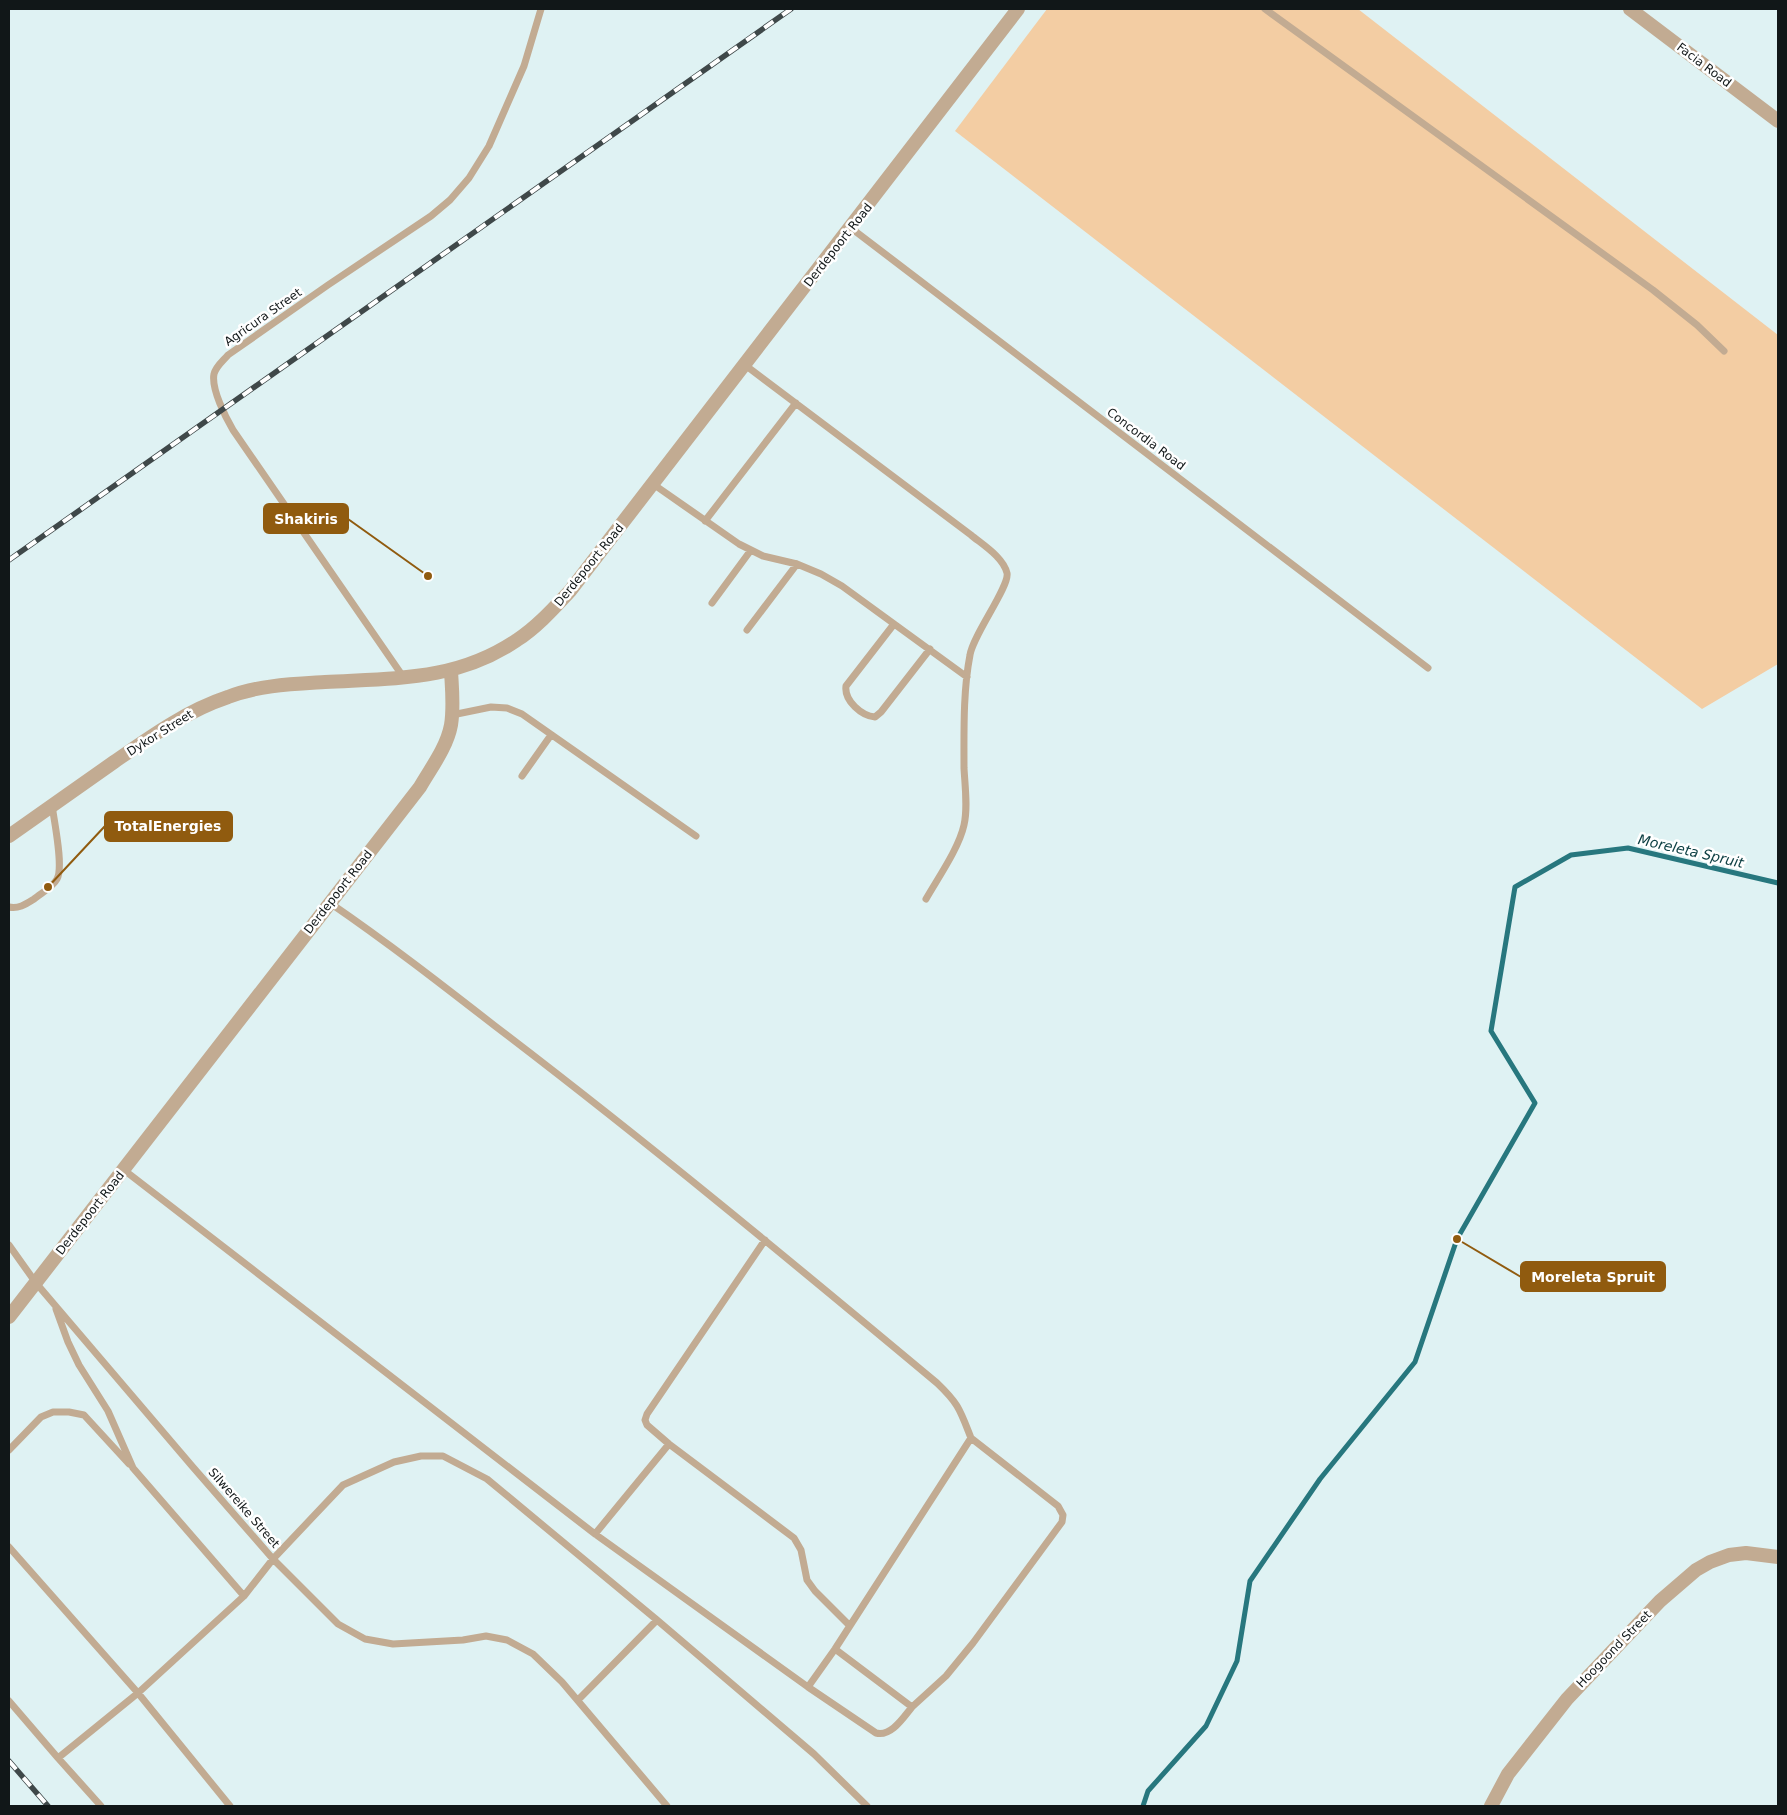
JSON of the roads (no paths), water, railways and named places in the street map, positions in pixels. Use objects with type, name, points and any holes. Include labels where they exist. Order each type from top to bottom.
[{"type":"street","name":"Derdepoort Road","points":[[9,1317],[420,787],[441,751],[450,730],[452,715],[451,670],[488,657],[518,640],[570,592],[1018,9]]},
{"type":"street","name":"Facia Road","points":[[1630,9],[1778,121]]},
{"type":"street","name":"Dykor Street","points":[[9,836],[152,736],[183,717],[228,697],[280,685],[404,678],[451,670]]},
{"type":"street","name":"Hoogoond Street","points":[[1491,1806],[1508,1774],[1567,1699],[1660,1601],[1696,1570],[1710,1562],[1729,1555],[1746,1553],[1778,1557]]},
{"type":"lane","name":"Agricura Street","points":[[404,678],[233,430],[227,420],[213,382],[214,375],[228,355],[431,216],[450,200],[480,163],[524,66],[541,9]]},
{"type":"lane","points":[[1265,9],[1653,290],[1697,325],[1724,351]]},
{"type":"lane","name":"Concordia Road","points":[[851,228],[1428,668]]},
{"type":"lane","points":[[745,366],[971,535],[992,552],[1003,564],[1007,573],[1007,579],[970,650],[967,677],[964,825],[956,847],[926,900]]},
{"type":"lane","points":[[705,521],[796,403]]},
{"type":"lane","points":[[653,484],[739,544],[763,556],[797,564],[821,574],[842,586],[967,677]]},
{"type":"lane","points":[[712,603],[751,550]]},
{"type":"lane","points":[[746,630],[797,564]]},
{"type":"lane","points":[[894,624],[846,686],[845,693],[850,702],[868,716],[875,717],[881,712],[930,649]]},
{"type":"lane","points":[[452,715],[491,706],[506,708],[522,714],[696,836]]},
{"type":"lane","points":[[522,776],[551,735]]},
{"type":"lane","points":[[9,906],[14,908],[24,905],[48,889],[57,879],[60,869],[52,805]]},
{"type":"lane","points":[[124,1170],[595,1534],[808,1687],[876,1733],[882,1735],[889,1732],[912,1707],[946,1676],[973,1643],[1062,1522],[1063,1515],[1058,1506],[971,1438],[961,1409],[954,1399],[766,1240],[579,1089],[368,929],[330,903]]},
{"type":"lane","points":[[766,1240],[647,1414],[645,1420],[647,1425],[669,1444],[794,1538],[801,1550],[807,1580],[815,1591],[849,1625]]},
{"type":"lane","name":"Silwereike Street","points":[[9,1245],[36,1283],[273,1559],[338,1624],[365,1640],[393,1644],[463,1640],[486,1636],[506,1640],[533,1654],[578,1700],[666,1806]]},
{"type":"lane","points":[[55,1304],[68,1342],[79,1365],[108,1411],[133,1468]]},
{"type":"lane","points":[[9,1450],[42,1417],[53,1412],[69,1412],[84,1415],[133,1468],[244,1596]]},
{"type":"lane","points":[[808,1687],[835,1649],[971,1438]]},
{"type":"lane","points":[[595,1534],[669,1444]]},
{"type":"lane","points":[[58,1758],[138,1693],[244,1596],[273,1559],[343,1486],[394,1462],[420,1456],[443,1456],[487,1479],[657,1620],[814,1754],[867,1806]]},
{"type":"lane","points":[[9,1547],[138,1693],[230,1806]]},
{"type":"lane","points":[[578,1700],[657,1620]]},
{"type":"lane","points":[[835,1649],[912,1707]]},
{"type":"lane","points":[[9,1701],[101,1806]]},
{"type":"waterway","name":"Moreleta Spruit","points":[[1143,1806],[1148,1791],[1206,1726],[1237,1661],[1250,1581],[1320,1479],[1415,1362],[1457,1239],[1535,1103],[1491,1031],[1515,887],[1571,855],[1628,848],[1778,883]]},
{"type":"railway","points":[[9,560],[791,9]]},
{"type":"railway","points":[[9,1761],[48,1806]]},
{"type":"place","name":"Shakiris","points":[[428,576]]},
{"type":"place","name":"TotalEnergies","points":[[48,887]]},
{"type":"place","name":"Moreleta Spruit","points":[[1457,1239]]}]
